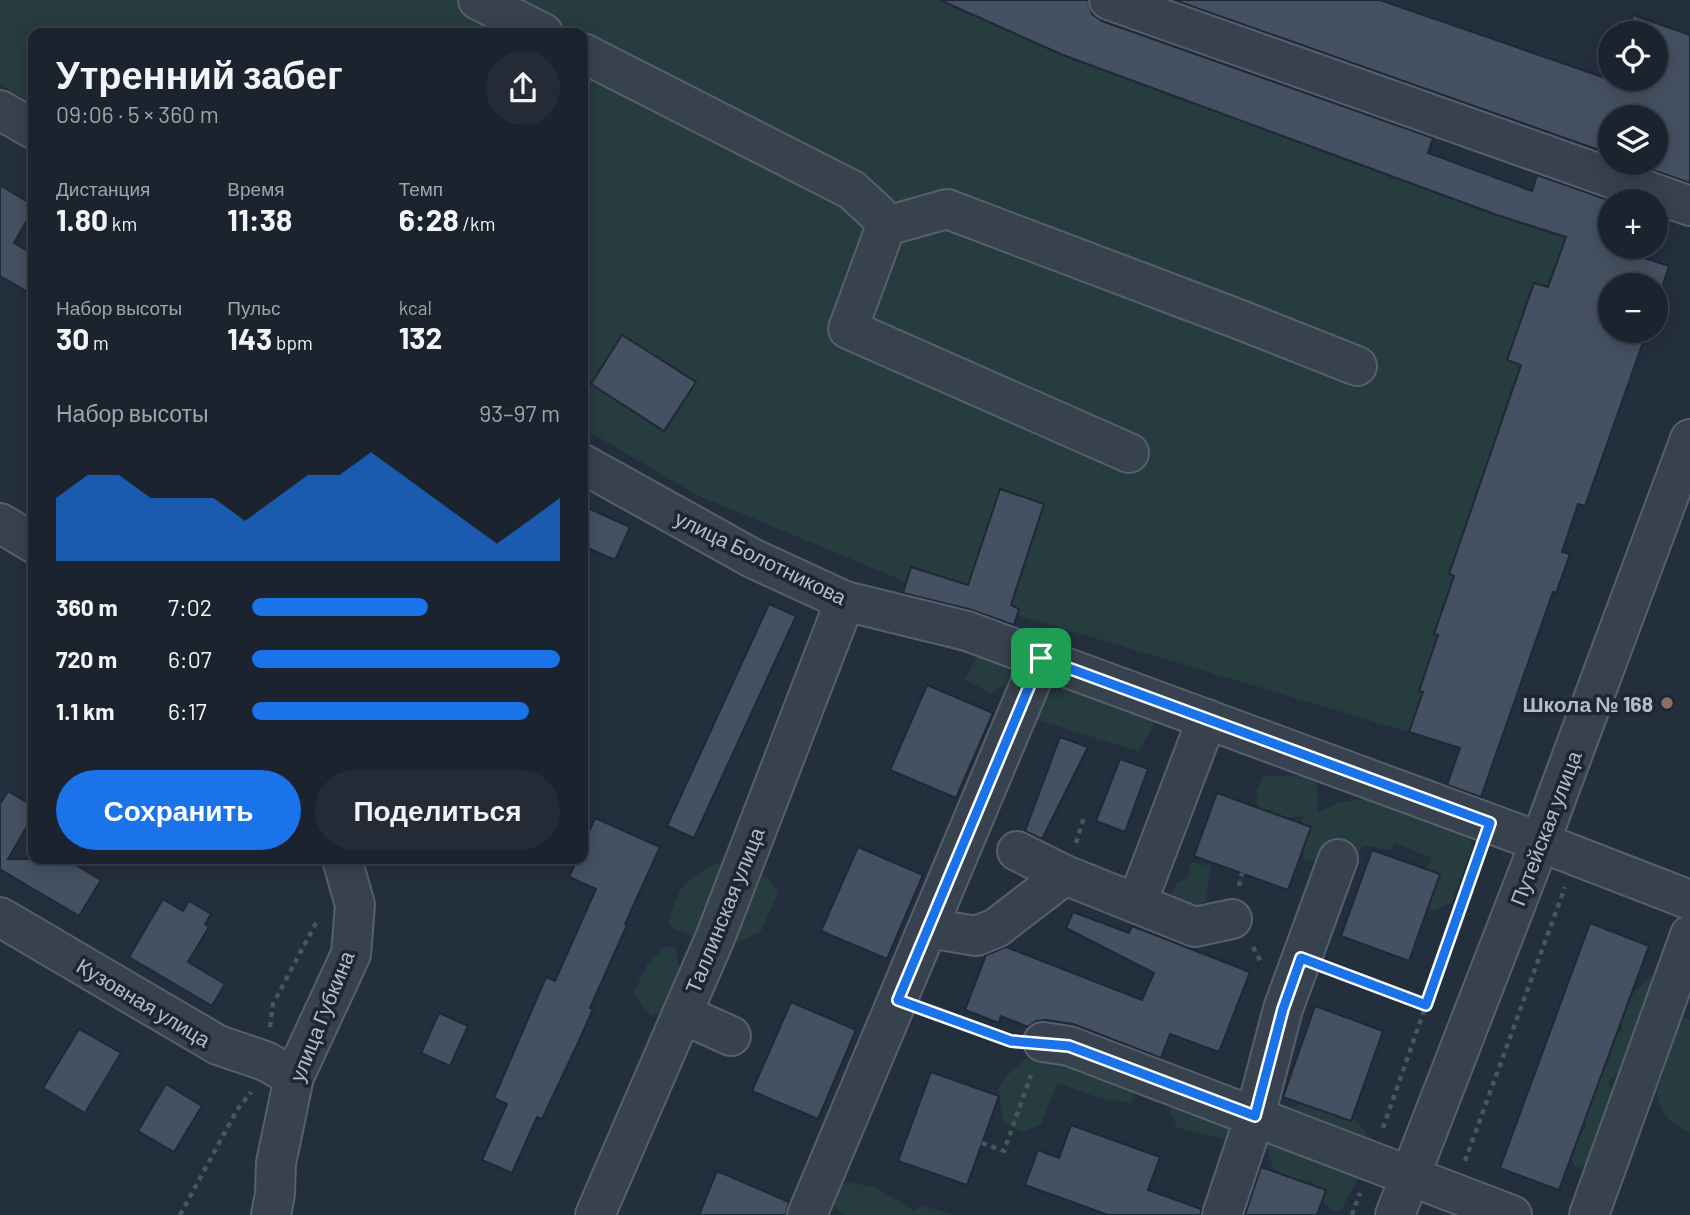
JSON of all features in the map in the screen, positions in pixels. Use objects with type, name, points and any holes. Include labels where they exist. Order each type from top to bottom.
[{"type":"street","points":[[478,0],[533,28]]},
{"type":"street","points":[[1109,0],[1690,206]]},
{"type":"street","points":[[588,56],[852,190],[878,214],[886,226]]},
{"type":"street","points":[[0,110],[28,126]]},
{"type":"street","points":[[886,226],[947,209],[1357,366]]},
{"type":"street","points":[[886,226],[848,329],[1129,453]]},
{"type":"street","name":"Путейская улица","points":[[1395,1215],[1540,842],[1690,439]]},
{"type":"street","name":"улица Болотникова","points":[[588,467],[752,558],[845,601],[967,631],[1490,823],[1690,900]]},
{"type":"street","points":[[0,523],[28,540]]},
{"type":"street","name":"Таллинская улица","points":[[595,1215],[715,938],[845,601]]},
{"type":"street","points":[[807,1215],[1041,658]]},
{"type":"street","points":[[1137,903],[1207,719]]},
{"type":"street","points":[[1017,851],[1065,875],[1195,927],[1232,919]]},
{"type":"street","points":[[1222,1215],[1255,1116],[1283,1009],[1338,859]]},
{"type":"street","name":"улица Губкина","points":[[271,1215],[276,1163],[293,1077],[351,954],[355,905],[343,864]]},
{"type":"street","points":[[929,928],[976,936],[996,928],[1065,875]]},
{"type":"street","name":"Кузовная улица","points":[[0,917],[218,1045],[265,1061],[293,1077]]},
{"type":"street","points":[[1589,1215],[1690,935]]},
{"type":"street","points":[[682,1014],[731,1036]]},
{"type":"street","points":[[1043,1042],[1069,1046],[1512,1215]]},
{"type":"path","points":[[1352,1215],[1490,823]]},
{"type":"path","points":[[1453,1193],[1577,856]]},
{"type":"path","points":[[1301,958],[1426,1005]]},
{"type":"path","points":[[898,1000],[1011,1041],[1043,1042],[1004,1151],[982,1143]]},
{"type":"green space","points":[[0,0],[943,0],[1063,55],[1497,215],[1566,237],[1548,287],[1534,283],[1507,360],[1521,365],[1449,573],[1457,577],[1435,634],[1438,635],[1419,690],[1423,692],[1409,732],[904,581],[697,495],[588,431],[588,28],[28,28],[28,101],[0,84]]},
{"type":"green space","points":[[990,646],[1052,686],[1064,678],[1156,721],[1138,751],[1034,719],[1010,681],[991,694],[965,679],[977,656]]},
{"type":"green space","points":[[1263,776],[1313,776],[1317,781],[1318,813],[1337,803],[1383,796],[1423,812],[1431,825],[1452,817],[1470,826],[1472,849],[1451,903],[1431,912],[1418,884],[1432,858],[1395,843],[1391,850],[1364,846],[1351,863],[1306,860],[1297,845],[1303,816],[1260,821],[1256,792]]},
{"type":"green space","points":[[721,862],[768,878],[779,891],[761,931],[737,943],[728,937],[695,939],[668,925],[675,901],[685,884]]},
{"type":"green space","points":[[1191,862],[1211,866],[1206,901],[1191,911],[1167,900],[1177,883],[1188,878]]},
{"type":"green space","points":[[664,947],[675,947],[680,972],[670,1008],[651,1016],[633,994],[647,965]]},
{"type":"green space","points":[[1651,976],[1681,994],[1681,1016],[1690,1020],[1690,1133],[1673,1123],[1660,1107],[1657,1092],[1664,1072],[1627,1069],[1607,1081],[1617,1097],[1592,1165],[1577,1168],[1563,1146],[1567,1138],[1587,1128],[1570,1097],[1591,1043],[1623,1030],[1617,1009]]},
{"type":"green space","points":[[1033,1053],[1138,1083],[1131,1103],[1099,1098],[1057,1083],[1041,1124],[1023,1132],[1003,1123],[998,1088],[1012,1070]]},
{"type":"green space","points":[[1174,1092],[1246,1123],[1231,1141],[1178,1128],[1170,1113]]},
{"type":"green space","points":[[1307,1096],[1342,1112],[1371,1138],[1360,1175],[1341,1210],[1334,1211],[1318,1199],[1312,1181],[1294,1188],[1276,1178],[1260,1126],[1268,1110],[1278,1104],[1296,1107]]},
{"type":"green space","points":[[848,1182],[877,1188],[914,1211],[924,1206],[953,1215],[844,1215],[829,1202],[832,1190]]},
{"type":"building","points":[[940,0],[1088,0],[1092,14],[1102,21],[1433,138],[1428,153],[1532,191],[1537,175],[1598,196],[1598,259],[1647,259],[1669,266],[1667,273],[1598,273],[1598,343],[1643,343],[1585,506],[1578,504],[1562,552],[1570,554],[1556,593],[1553,592],[1481,797],[1447,785],[1460,748],[1409,732],[1423,692],[1419,691],[1438,635],[1434,634],[1454,576],[1449,574],[1521,365],[1507,360],[1534,283],[1548,287],[1566,237],[1497,215],[1063,55]]},
{"type":"building","points":[[1174,0],[1380,0],[1598,75],[1598,91],[1668,91],[1668,27],[1690,35],[1690,183],[1667,175],[1668,105],[1598,105],[1598,150]]},
{"type":"building","points":[[1633,15],[1650,21],[1631,21]]},
{"type":"building","points":[[0,185],[28,202],[28,219],[14,243],[28,251],[28,292],[0,276]]},
{"type":"building","points":[[622,335],[696,382],[664,431],[591,384]]},
{"type":"building","points":[[1000,489],[1044,504],[1011,605],[1019,609],[1014,625],[972,610],[903,593],[911,567],[968,585]]},
{"type":"building","points":[[588,508],[630,527],[615,560],[588,548]]},
{"type":"building","points":[[769,604],[796,616],[694,838],[667,826]]},
{"type":"building","points":[[927,685],[993,713],[956,798],[890,770]]},
{"type":"building","points":[[1060,737],[1088,747],[1042,839],[1025,831]]},
{"type":"building","points":[[1120,759],[1148,769],[1125,832],[1096,821]]},
{"type":"building","points":[[8,791],[28,803],[28,825],[8,859],[28,859],[28,864],[74,864],[101,880],[79,916],[1,870],[0,872],[0,804]]},
{"type":"building","points":[[1217,793],[1311,827],[1288,890],[1194,856]]},
{"type":"building","points":[[595,818],[660,847],[625,924],[627,925],[590,1008],[593,1009],[578,1043],[542,1119],[537,1117],[512,1173],[482,1160],[507,1104],[494,1098],[546,977],[555,981],[596,889],[569,877],[575,864],[588,864],[588,834]]},
{"type":"building","points":[[858,847],[923,875],[887,959],[821,931]]},
{"type":"building","points":[[1372,850],[1440,874],[1409,961],[1341,936]]},
{"type":"building","points":[[163,899],[183,911],[189,901],[211,914],[205,924],[209,927],[188,962],[225,984],[212,1006],[129,957]]},
{"type":"building","points":[[1073,912],[1129,933],[1132,926],[1250,972],[1219,1052],[1170,1034],[1161,1058],[1073,1024],[1046,1020],[1036,1021],[1028,1027],[1001,1016],[999,1023],[965,1010],[986,955],[1006,947],[1142,1000],[1154,973],[1066,928]]},
{"type":"building","points":[[1590,923],[1649,946],[1559,1190],[1500,1168]]},
{"type":"building","points":[[791,1002],[856,1030],[818,1119],[752,1091]]},
{"type":"building","points":[[1315,1006],[1383,1031],[1351,1121],[1283,1097]]},
{"type":"building","points":[[439,1013],[468,1026],[450,1066],[421,1053]]},
{"type":"building","points":[[79,1029],[121,1053],[85,1113],[43,1088]]},
{"type":"building","points":[[931,1072],[999,1096],[967,1185],[898,1161]]},
{"type":"building","points":[[166,1084],[202,1106],[174,1152],[138,1131]]},
{"type":"building","points":[[1071,1125],[1160,1157],[1148,1190],[1201,1209],[1201,1215],[1108,1215],[1025,1185],[1038,1150],[1059,1158]]},
{"type":"building","points":[[1261,1167],[1326,1190],[1317,1215],[1245,1215]]},
{"type":"building","points":[[717,1171],[789,1202],[786,1215],[699,1215]]},
{"type":"place","name":"Школа № 168","points":[[1667,703]]},
{"type":"route","points":[[1041,658],[1490,823],[1426,1005],[1301,958],[1283,1009],[1255,1116],[1069,1046],[1011,1041],[898,1000],[1041,658]]}]
